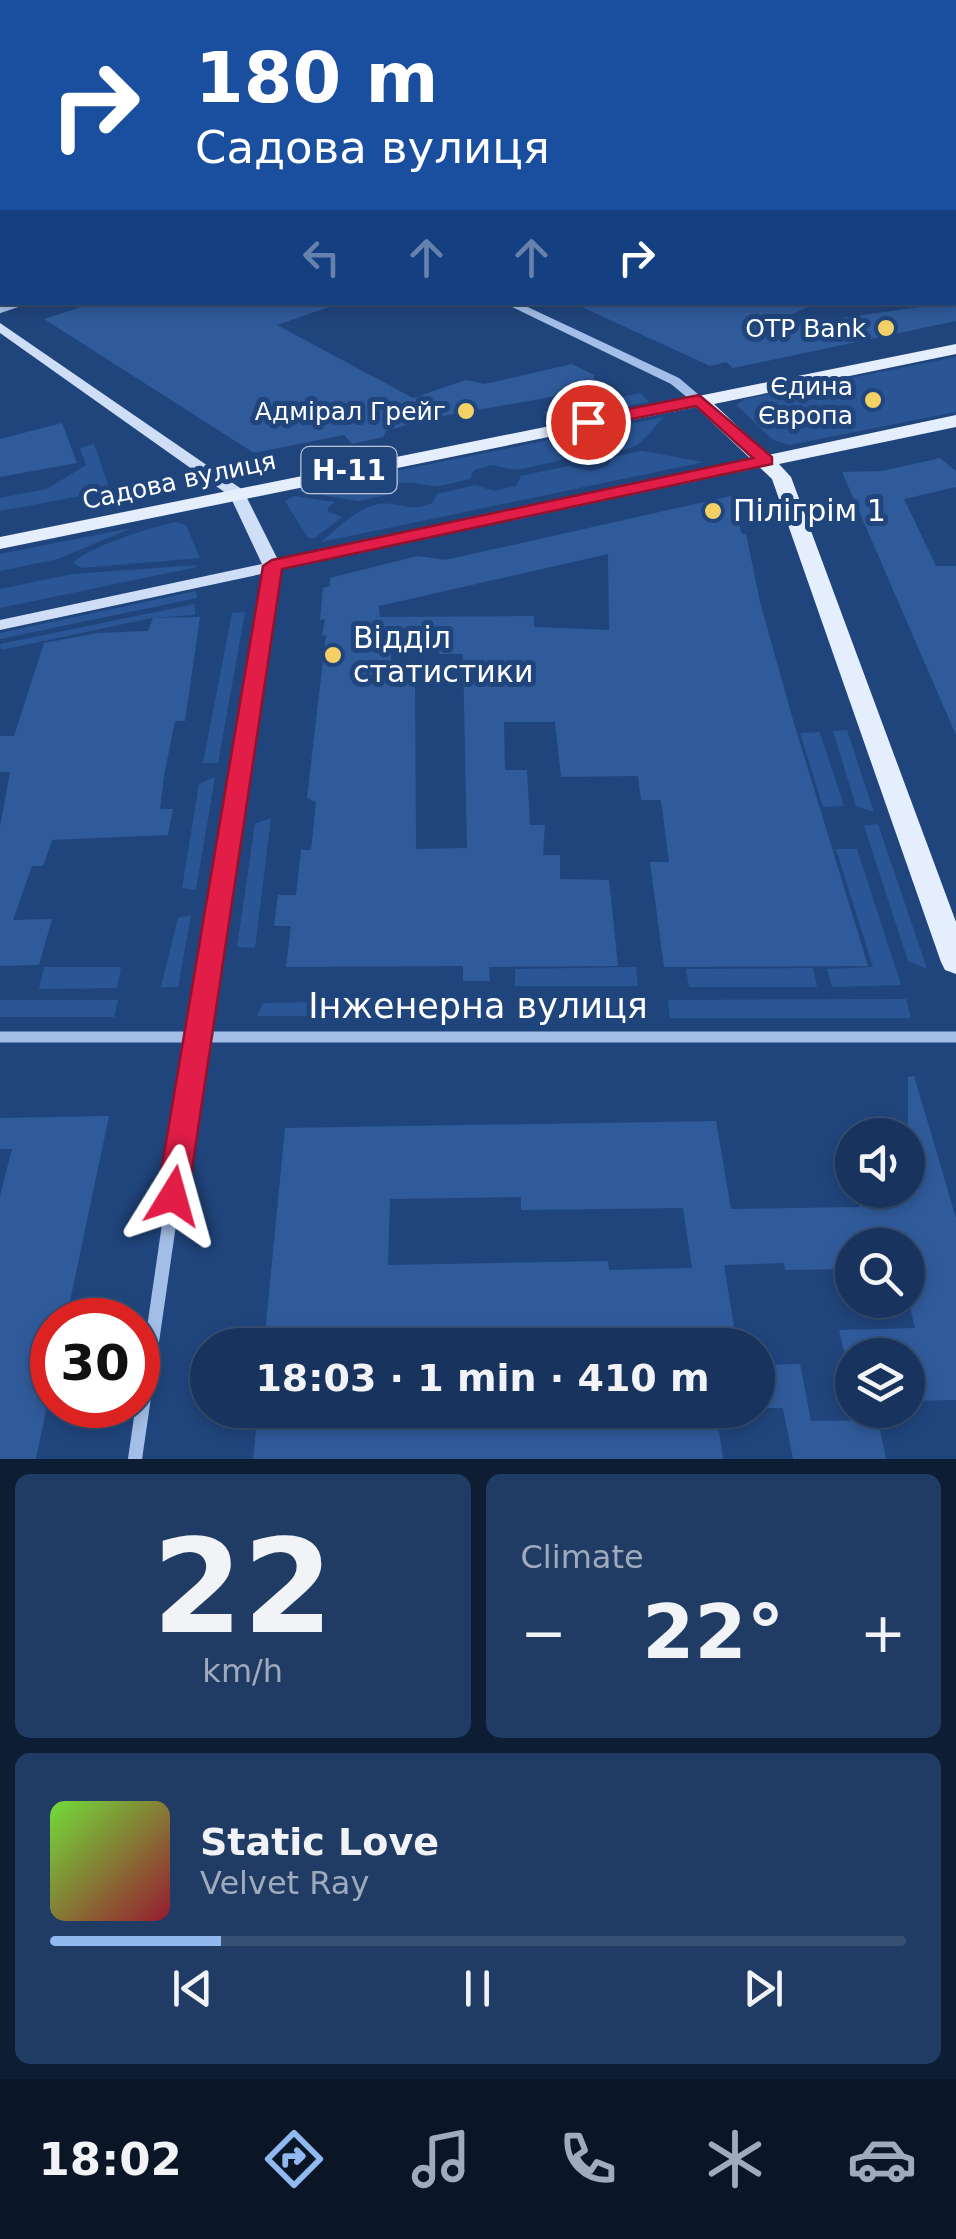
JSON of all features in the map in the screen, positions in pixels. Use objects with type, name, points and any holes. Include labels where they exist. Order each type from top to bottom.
[{"type":"main road","points":[[0,327],[238,493],[272,566]]},
{"type":"main road","name":"Садова вулиця","points":[[0,542],[956,349]]},
{"type":"main road","points":[[699,400],[776,469],[787,492],[956,962]]},
{"type":"main road","points":[[0,625],[956,421]]},
{"type":"street","points":[[514,305],[675,382],[699,400]]},
{"type":"street","points":[[135,1459],[272,566]]},
{"type":"street","name":"Інженерна вулиця","points":[[0,1037],[956,1038]]},
{"type":"shaded area","points":[[956,357],[956,412],[789,445],[773,440],[736,405],[745,399]]},
{"type":"shaded area","points":[[641,393],[649,402],[560,419],[544,412]]},
{"type":"shaded area","points":[[664,417],[639,443],[626,449],[574,449],[565,453],[563,460],[516,470],[492,465],[474,470],[470,479],[437,486],[397,484],[386,495],[359,501],[296,491]]},
{"type":"shaded area","points":[[94,444],[110,490],[88,495],[85,488],[86,495],[0,511],[0,498],[47,489],[86,465],[80,448]]},
{"type":"shaded area","points":[[642,451],[704,462],[321,542],[354,515],[372,506],[421,507],[432,503],[437,494],[475,485],[494,491],[516,486],[521,476],[568,466],[591,471],[608,466],[612,457]]},
{"type":"shaded area","points":[[294,496],[335,502],[328,512],[342,517],[315,538],[308,538],[285,501]]},
{"type":"shaded area","points":[[176,522],[186,525],[200,558],[81,568],[73,563],[106,544]]},
{"type":"shaded area","points":[[132,528],[58,559],[0,571],[0,554]]},
{"type":"shaded area","points":[[197,565],[0,608],[0,589],[73,574]]},
{"type":"shaded area","points":[[196,591],[197,598],[0,639],[0,633]]},
{"type":"shaded area","points":[[195,604],[195,615],[152,618],[1,650],[0,644]]},
{"type":"shaded area","points":[[245,612],[218,763],[203,763],[232,613]]},
{"type":"shaded area","points":[[847,730],[874,812],[856,806],[833,731]]},
{"type":"shaded area","points":[[820,732],[844,806],[823,807],[800,733]]},
{"type":"shaded area","points":[[215,777],[196,890],[182,888],[199,784]]},
{"type":"shaded area","points":[[271,818],[255,948],[237,947],[255,824]]},
{"type":"shaded area","points":[[878,824],[927,969],[908,961],[864,826]]},
{"type":"shaded area","points":[[836,849],[857,849],[901,985],[832,987],[827,969],[873,967]]},
{"type":"shaded area","points":[[191,915],[178,987],[161,987],[178,918]]},
{"type":"shaded area","points":[[44,967],[121,967],[117,988],[39,989]]},
{"type":"shaded area","points":[[636,967],[638,986],[515,986],[515,969]]},
{"type":"shaded area","points":[[813,968],[817,987],[689,987],[686,969]]},
{"type":"shaded area","points":[[646,999],[643,1017],[514,1017],[516,1002]]},
{"type":"shaded area","points":[[906,999],[911,1018],[670,1018],[668,1000]]},
{"type":"shaded area","points":[[0,1000],[118,1000],[114,1017],[0,1017]]},
{"type":"shaded area","points":[[413,1000],[413,1016],[257,1016],[263,1003]]},
{"type":"building","points":[[87,305],[332,305],[277,325],[413,398],[466,380],[485,384],[572,364],[594,375],[592,396],[568,394],[431,418],[386,431],[383,437],[352,444],[344,435],[254,453],[44,319]]},
{"type":"building","points":[[578,305],[813,305],[776,321],[778,327],[956,305],[956,321],[733,368],[726,362],[710,366]]},
{"type":"building","points":[[62,423],[77,463],[0,477],[0,439]]},
{"type":"building","points":[[940,458],[956,471],[956,487],[904,499],[936,566],[956,566],[956,735],[842,472],[882,471]]},
{"type":"building","points":[[731,496],[742,534],[746,534],[760,602],[793,720],[868,966],[664,967],[650,862],[669,862],[661,800],[641,800],[638,776],[561,777],[555,722],[504,722],[505,770],[527,770],[530,825],[545,825],[543,855],[560,855],[560,879],[609,880],[618,966],[489,967],[490,981],[463,981],[463,966],[286,967],[291,926],[274,926],[278,895],[296,895],[301,850],[311,850],[316,802],[307,798],[326,635],[322,636],[325,619],[320,620],[323,588],[330,586],[330,578],[418,556],[445,560]],"holes":[[[608,554],[609,630],[534,627],[534,616],[380,617],[379,606]],[[440,632],[439,654],[463,654],[467,848],[416,849],[415,682],[390,683],[392,638]]]},
{"type":"building","points":[[200,617],[185,721],[175,721],[164,776],[160,809],[173,809],[168,835],[52,840],[43,866],[32,866],[13,920],[52,919],[39,965],[0,966],[0,827],[10,772],[0,772],[0,736],[14,736],[44,643],[98,633],[148,631],[153,618]]},
{"type":"building","points":[[914,1076],[956,1218],[956,1400],[925,1401],[925,1338],[841,1338],[839,1330],[915,1328],[912,1318],[925,1318],[925,1228],[835,1228],[835,1269],[785,1270],[784,1263],[724,1265],[734,1328],[266,1328],[285,1128],[716,1121],[731,1209],[925,1208],[925,1118],[908,1118],[908,1077]],"holes":[[[521,1197],[521,1210],[683,1208],[692,1268],[609,1270],[608,1261],[388,1265],[390,1199]]]},
{"type":"building","points":[[109,1116],[71,1298],[30,1298],[30,1428],[42,1428],[36,1459],[0,1459],[0,1196],[12,1149],[0,1149],[0,1118]]},
{"type":"building","points":[[800,1364],[811,1421],[835,1421],[835,1428],[880,1428],[886,1459],[793,1459],[783,1408],[775,1408],[775,1365]]},
{"type":"building","points":[[256,1428],[719,1428],[723,1459],[253,1459]]},
{"type":"place","name":"OTP Bank","points":[[886,328]]},
{"type":"place","name":"Єдина Європа","points":[[873,400]]},
{"type":"place","name":"Адмірал Грейг","points":[[466,411]]},
{"type":"place","name":"Пілігрім 1","points":[[713,511]]},
{"type":"place","name":"Відділ статистики","points":[[333,655]]},
{"type":"route","points":[[173,1196],[272,566],[766,460],[699,400],[588,422]]}]
